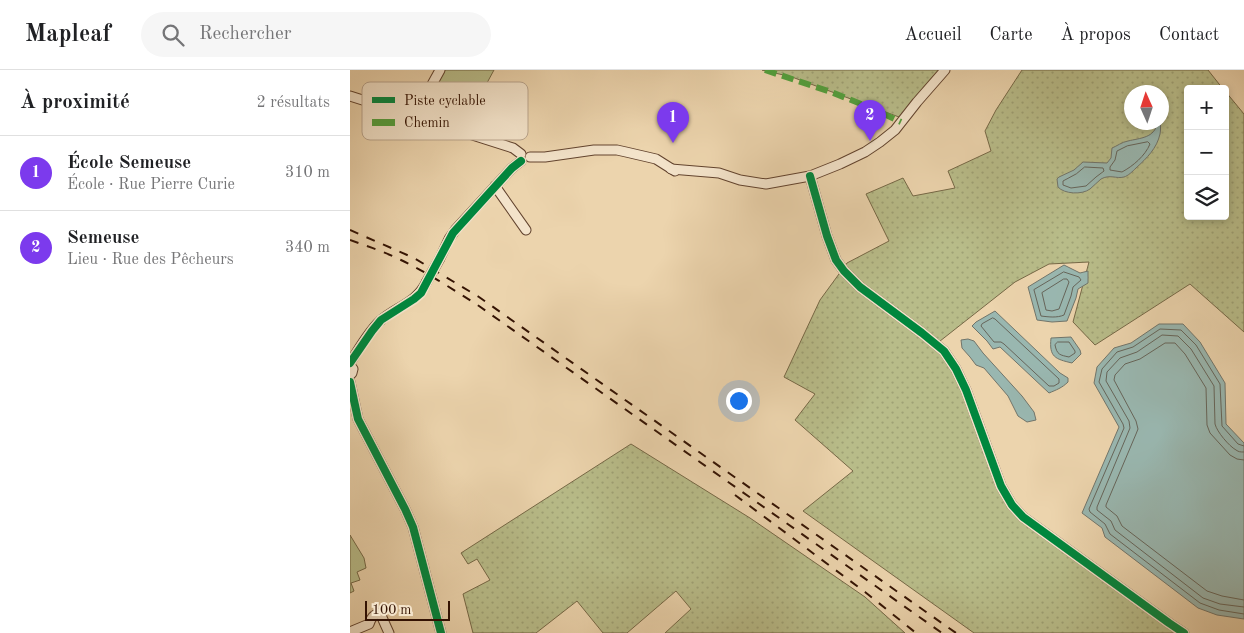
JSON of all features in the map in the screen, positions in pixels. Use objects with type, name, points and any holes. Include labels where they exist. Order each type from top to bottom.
[{"type":"street","points":[[433,82],[440,70]]},
{"type":"street","points":[[487,140],[513,148],[525,163],[530,156],[545,157],[594,150],[617,150],[656,159],[671,168],[719,173],[740,180],[766,184],[810,176],[865,152],[895,130],[916,102],[945,70]]},
{"type":"street","points":[[350,96],[362,100]]},
{"type":"street","points":[[350,375],[353,369],[350,364],[372,331],[381,320],[421,293],[456,229],[521,158]]},
{"type":"street","points":[[810,176],[827,236],[836,260],[844,271],[860,287],[922,333],[944,352],[956,369],[966,390],[1001,486],[1012,505],[1023,517],[1184,633]]},
{"type":"street","points":[[495,186],[526,230]]},
{"type":"street","points":[[350,382],[358,419],[413,527],[441,633]]},
{"type":"street","points":[[350,632],[369,624],[375,614],[380,613],[389,633]]},
{"type":"green space","points":[[444,70],[494,70],[487,82],[437,82]]},
{"type":"green space","points":[[762,70],[942,70],[899,117],[792,77]]},
{"type":"green space","points":[[1022,70],[1208,70],[1220,85],[1184,85],[1184,220],[1229,220],[1229,96],[1244,114],[1244,332],[1190,284],[1095,345],[1073,322],[1089,262],[1049,264],[1015,282],[935,345],[956,371],[1004,501],[1030,527],[1177,633],[974,633],[803,511],[853,471],[795,420],[815,394],[784,377],[820,300],[847,263],[889,241],[866,194],[903,178],[913,196],[955,188],[948,171],[991,151],[985,131]]},
{"type":"green space","points":[[631,444],[750,518],[865,597],[905,633],[665,633],[691,609],[676,591],[627,633],[603,633],[577,601],[536,633],[473,633],[463,594],[490,580],[477,559],[468,564],[461,553]]},
{"type":"green space","points":[[350,535],[364,558],[366,568],[357,572],[360,580],[351,583],[354,591],[350,593]]},
{"type":"water","points":[[1154,130],[1160,130],[1159,139],[1154,148],[1127,176],[1104,178],[1087,191],[1078,193],[1064,191],[1058,187],[1057,179],[1059,177],[1074,170],[1083,162],[1107,163],[1111,158],[1112,148],[1124,142],[1142,138]]},
{"type":"water","points":[[1064,265],[1080,273],[1088,271],[1088,283],[1078,289],[1067,321],[1037,320],[1028,287]]},
{"type":"water","points":[[995,311],[1060,373],[1068,378],[1068,382],[1049,393],[1000,347],[993,349],[972,326]]},
{"type":"water","points":[[1159,324],[1183,324],[1200,342],[1225,383],[1226,424],[1244,443],[1244,619],[1217,615],[1198,608],[1105,537],[1102,528],[1082,513],[1119,427],[1094,383],[1097,367],[1114,348],[1131,343]]},
{"type":"water","points":[[1071,337],[1081,354],[1072,363],[1054,356],[1051,349],[1051,338]]},
{"type":"water","points":[[968,339],[974,341],[1022,396],[1034,412],[1036,420],[1027,422],[1018,416],[1008,396],[984,368],[976,365],[962,348],[961,340]]},
{"type":"railway","points":[[350,230],[414,258],[479,297],[956,633]]},
{"type":"railway","points":[[350,240],[389,254],[411,265],[479,306],[942,633]]},
{"type":"railway","points":[[735,495],[865,592],[916,633]]},
{"type":"marked path","points":[[765,70],[831,92],[901,122]]},
{"type":"cycle path","points":[[350,363],[381,320],[421,293],[453,233],[512,168],[521,161]]},
{"type":"cycle path","points":[[810,176],[827,236],[836,260],[844,271],[860,287],[944,351],[956,369],[966,390],[1001,486],[1012,505],[1023,517],[1184,633]]},
{"type":"cycle path","points":[[350,382],[358,419],[413,527],[441,633]]},
{"type":"place","name":"Semeuse","points":[[870,141]]},
{"type":"place","name":"École Semeuse","points":[[673,143]]}]
